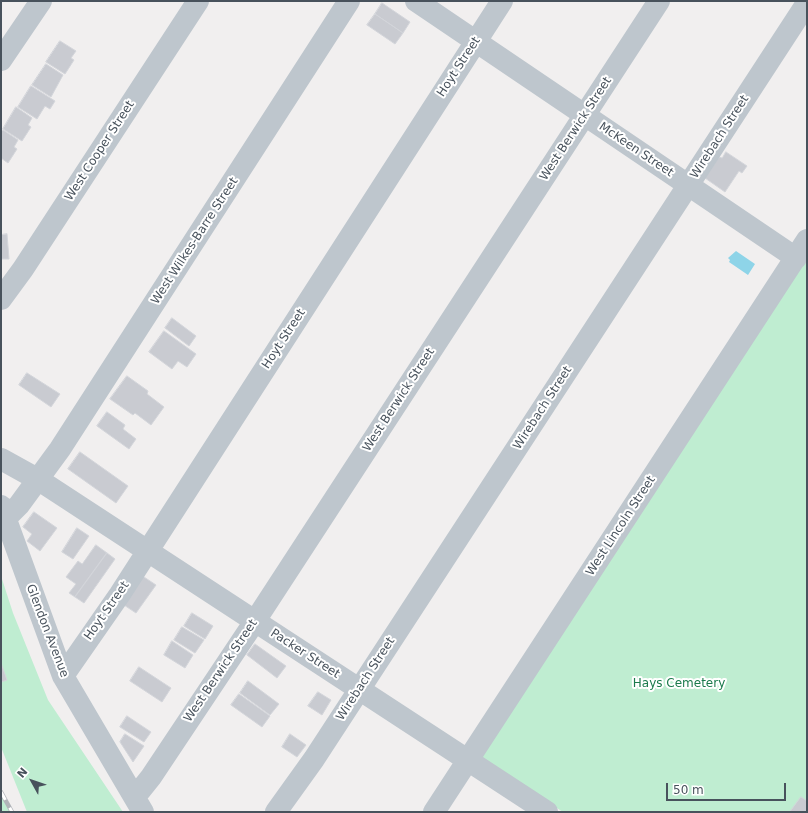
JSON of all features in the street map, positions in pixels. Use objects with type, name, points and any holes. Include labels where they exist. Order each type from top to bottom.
[{"type":"street","points":[[1,60],[41,1]]},
{"type":"street","name":"West Cooper Street","points":[[1,299],[27,263],[198,1]]},
{"type":"street","name":"West Wilkes-Barre Street","points":[[3,513],[19,505],[39,480],[349,1]]},
{"type":"street","name":"McKeen Street","points":[[416,1],[689,185],[801,249]]},
{"type":"street","name":"Hoyt Street","points":[[63,676],[148,551],[502,1]]},
{"type":"street","name":"West Berwick Street","points":[[139,804],[151,777],[255,621],[659,1]]},
{"type":"street","name":"Wirebach Street","points":[[276,812],[359,690],[807,3]]},
{"type":"street","name":"West Lincoln Street","points":[[434,812],[801,249]]},
{"type":"street","name":"Packer Street","points":[[1,459],[39,480],[547,812]]},
{"type":"street","name":"Glendon Avenue","points":[[3,513],[63,676],[139,804]]},
{"type":"green space","name":"Hays Cemetery","points":[[807,257],[807,812],[563,812],[478,757]]},
{"type":"green space","points":[[1,576],[13,613],[48,700],[123,812],[27,812],[1,747]]},
{"type":"green space","points":[[1,792],[12,812],[1,812]]},
{"type":"water","points":[[736,251],[755,264],[748,275],[729,262],[730,260],[728,258]]},
{"type":"building","points":[[382,3],[410,22],[403,33],[375,14]]},
{"type":"building","points":[[375,14],[403,33],[395,44],[367,25]]},
{"type":"building","points":[[60,41],[76,51],[71,58],[74,60],[65,74],[46,62]]},
{"type":"building","points":[[46,64],[63,75],[51,97],[32,85]]},
{"type":"building","points":[[31,86],[55,101],[50,109],[45,106],[37,119],[18,107]]},
{"type":"building","points":[[16,107],[32,118],[28,125],[31,127],[22,141],[3,129]]},
{"type":"building","points":[[3,130],[18,140],[14,147],[17,149],[8,163],[1,158],[1,132]]},
{"type":"building","points":[[726,152],[747,166],[742,173],[739,171],[725,192],[705,178],[719,157],[722,158]]},
{"type":"building","points":[[7,234],[9,259],[1,259],[1,235]]},
{"type":"building","points":[[172,318],[196,336],[189,346],[165,328]]},
{"type":"building","points":[[164,331],[196,354],[187,367],[178,361],[172,369],[149,352]]},
{"type":"building","points":[[27,373],[60,394],[51,407],[19,385]]},
{"type":"building","points":[[127,376],[148,391],[147,394],[164,407],[151,425],[135,413],[133,415],[110,399]]},
{"type":"building","points":[[107,412],[125,425],[123,429],[136,439],[129,449],[97,426]]},
{"type":"building","points":[[80,452],[128,486],[116,503],[68,469]]},
{"type":"building","points":[[34,512],[57,528],[40,551],[27,541],[32,534],[23,527]]},
{"type":"building","points":[[77,528],[89,536],[73,559],[62,552]]},
{"type":"building","points":[[96,545],[107,553],[75,597],[69,593],[76,584],[66,577],[78,561],[82,564]]},
{"type":"building","points":[[107,553],[115,559],[84,603],[75,597]]},
{"type":"building","points":[[141,575],[156,585],[136,613],[121,603]]},
{"type":"building","points":[[192,613],[213,626],[205,639],[184,626]]},
{"type":"building","points":[[182,627],[204,640],[195,653],[174,640]]},
{"type":"building","points":[[172,641],[193,655],[185,668],[164,655]]},
{"type":"building","points":[[255,644],[286,666],[277,678],[247,655]]},
{"type":"building","points":[[1,663],[7,680],[1,682]]},
{"type":"building","points":[[139,667],[171,688],[162,702],[130,681]]},
{"type":"building","points":[[248,681],[279,704],[270,715],[240,693]]},
{"type":"building","points":[[318,692],[331,700],[322,715],[308,706]]},
{"type":"building","points":[[239,694],[270,716],[262,727],[231,705]]},
{"type":"building","points":[[127,716],[151,732],[144,742],[120,727]]},
{"type":"building","points":[[125,734],[144,746],[133,762],[120,742]]},
{"type":"building","points":[[290,734],[306,745],[297,757],[282,747]]},
{"type":"building","points":[[801,797],[807,801],[807,812],[790,812]]},
{"type":"railway","points":[[1,792],[12,812]]}]
